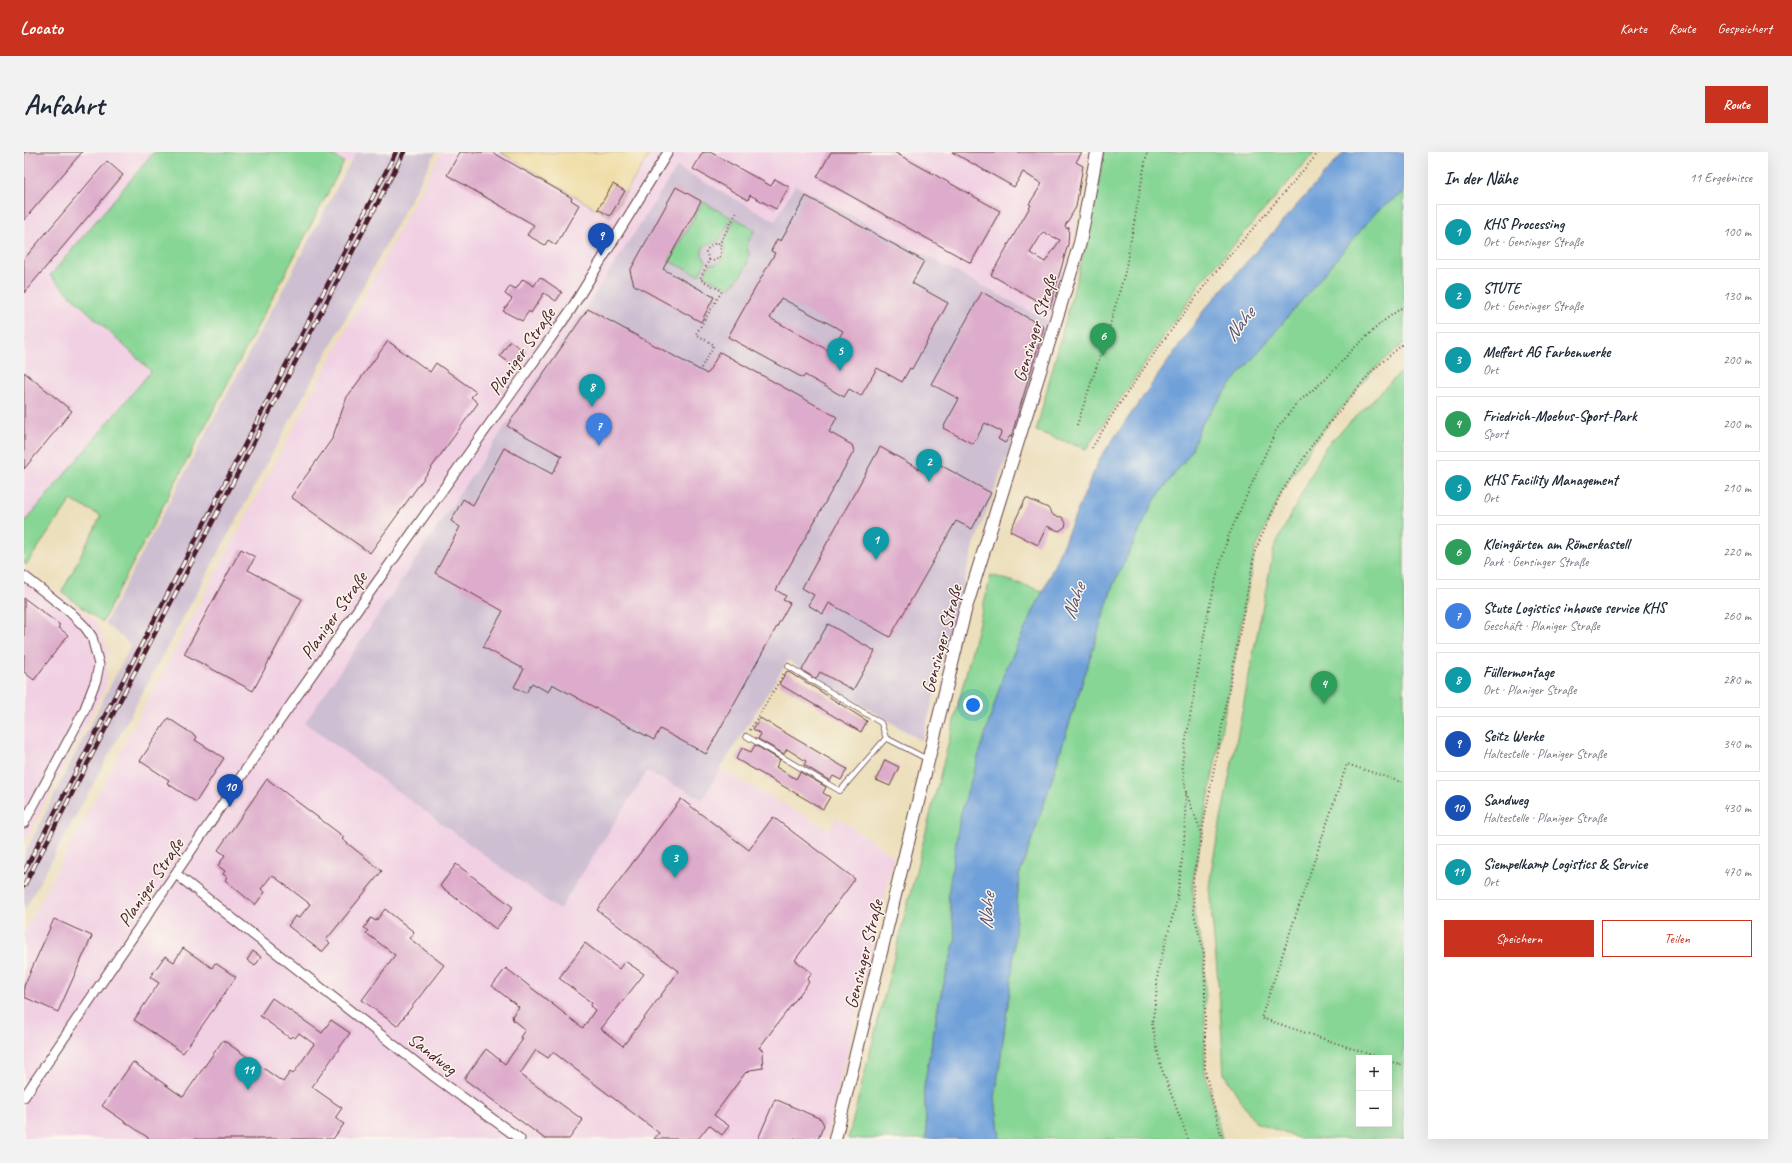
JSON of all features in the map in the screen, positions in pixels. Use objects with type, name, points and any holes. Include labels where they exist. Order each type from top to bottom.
[{"type":"street","name":"Planiger Straße","points":[[24,1097],[264,743],[570,311],[668,152]]},
{"type":"street","name":"Gensinger Straße","points":[[835,1139],[965,611],[1080,243],[1097,152]]},
{"type":"street","points":[[24,576],[70,612],[92,636],[99,665],[96,680],[84,711],[24,823]]},
{"type":"street","name":"Sandweg","points":[[176,874],[432,1074],[520,1139]]},
{"type":"lane","points":[[788,666],[881,723],[886,738],[929,760]]},
{"type":"lane","points":[[746,736],[840,791],[886,738]]},
{"type":"path","points":[[1077,424],[1107,336],[1125,272],[1147,152]]},
{"type":"path","points":[[1092,448],[1114,412],[1149,361],[1210,277],[1319,152]]},
{"type":"path","points":[[710,260],[719,258],[721,254],[720,243],[738,210]]},
{"type":"path","points":[[710,260],[706,252],[708,248],[711,245],[720,243]]},
{"type":"path","points":[[701,368],[714,345],[696,334],[722,291],[700,279],[710,260]]},
{"type":"path","points":[[1188,1139],[1161,1067],[1152,1024],[1158,970],[1177,900],[1184,843],[1186,792],[1182,763],[1208,614],[1228,537],[1276,430],[1297,403],[1326,379],[1381,323],[1404,306]]},
{"type":"path","points":[[1222,1139],[1205,1071],[1204,954],[1194,914],[1193,880],[1255,550],[1281,493],[1314,442],[1371,372],[1404,343]]},
{"type":"path","points":[[746,736],[788,666]]},
{"type":"path","points":[[1372,1055],[1261,1018],[1347,764],[1404,783]]},
{"type":"path","points":[[1186,792],[1202,834]]},
{"type":"path","points":[[1392,1062],[1404,1066]]},
{"type":"shaded area","points":[[24,152],[154,152],[50,276],[151,371],[24,523]]},
{"type":"shaded area","points":[[328,152],[356,152],[350,163],[344,162]]},
{"type":"shaded area","points":[[356,152],[436,152],[24,911],[24,855],[131,645],[105,623]]},
{"type":"shaded area","points":[[441,152],[1088,152],[1072,245],[1009,452],[974,545],[922,741],[788,660],[720,769],[830,830],[837,817],[894,857],[826,1139],[24,1139],[24,932]]},
{"type":"shaded area","points":[[677,167],[775,221],[795,185],[1049,322],[1009,452],[974,545],[922,741],[788,660],[703,799],[647,772],[559,910],[305,723],[602,283]]},
{"type":"shaded area","points":[[24,568],[97,623],[108,650],[106,686],[24,844]]},
{"type":"green space","points":[[154,152],[328,152],[344,162],[102,622],[62,592],[101,516],[71,500],[26,565],[24,563],[24,523],[151,371],[50,276]]},
{"type":"green space","points":[[1104,152],[1315,152],[1202,281],[1086,449],[1036,431],[1091,225]]},
{"type":"green space","points":[[1404,192],[1404,343],[1371,372],[1314,442],[1281,493],[1255,551],[1193,880],[1194,914],[1204,954],[1205,1071],[1222,1139],[1000,1139],[995,1098],[1012,974],[1019,876],[1042,810],[1113,585],[1154,501],[1191,452],[1200,426],[1232,383],[1377,211]]},
{"type":"green space","points":[[703,202],[732,218],[718,242],[709,243],[704,246],[702,255],[706,261],[699,275],[669,261]]},
{"type":"green space","points":[[735,218],[755,230],[747,244],[749,256],[747,264],[741,275],[730,288],[704,276],[710,264],[716,264],[723,257],[725,249],[723,242]]},
{"type":"green space","points":[[1404,369],[1404,1139],[1300,1139],[1255,1122],[1224,1074],[1219,991],[1209,887],[1274,548],[1326,446]]},
{"type":"green space","points":[[991,575],[1043,591],[1004,673],[948,895],[956,937],[939,1002],[924,1087],[927,1139],[848,1139]]},
{"type":"sand","points":[[500,152],[651,152],[610,217]]},
{"type":"water","name":"Nahe","points":[[1344,152],[1404,152],[1404,192],[1377,211],[1232,383],[1200,426],[1191,452],[1154,501],[1113,585],[1042,810],[1019,876],[1012,974],[995,1098],[1000,1139],[927,1139],[924,1087],[939,1002],[956,937],[948,895],[960,816],[1004,673],[1043,591],[1100,458],[1204,310]]},
{"type":"building","points":[[24,152],[82,152],[24,220]]},
{"type":"building","points":[[460,152],[492,152],[572,198],[571,200],[579,205],[556,245],[548,240],[545,245],[527,235],[534,225],[447,175]]},
{"type":"building","points":[[703,152],[710,152],[771,186],[775,179],[789,187],[776,209],[750,195],[748,200],[693,169]]},
{"type":"building","points":[[831,152],[894,152],[1000,211],[971,263],[817,177]]},
{"type":"building","points":[[952,152],[1082,152],[1076,162],[1083,166],[1076,207],[1065,226],[1067,229],[1069,227],[1068,244],[1050,308],[991,275],[1031,205],[1029,204],[1042,184],[1023,172],[1014,187]],"holes":[[[1043,232],[1060,240],[1045,262],[1030,253]]]},
{"type":"building","points":[[107,161],[123,175],[24,293],[24,259]]},
{"type":"building","points":[[613,184],[625,191],[610,216],[598,209]]},
{"type":"building","points":[[676,187],[701,201],[663,269],[714,297],[701,322],[634,285],[630,271]]},
{"type":"building","points":[[806,196],[924,261],[912,283],[948,303],[912,369],[910,368],[902,382],[877,368],[861,396],[849,389],[844,397],[805,375],[803,378],[728,337],[775,253],[771,251],[777,239],[781,241]],"holes":[[[781,298],[843,331],[831,352],[770,318]]]},
{"type":"building","points":[[540,277],[562,292],[556,301],[544,293],[531,313],[529,311],[522,321],[503,311],[512,299],[505,294],[510,286],[516,289],[523,279],[534,286]]},
{"type":"building","points":[[982,292],[1044,327],[1011,437],[1010,436],[1005,443],[998,439],[1002,432],[985,423],[973,444],[943,428],[959,399],[931,384]]},
{"type":"building","points":[[588,309],[707,374],[720,352],[837,417],[829,432],[852,445],[854,451],[776,590],[786,596],[783,600],[790,603],[706,754],[660,729],[654,740],[552,684],[548,692],[532,683],[526,693],[514,687],[524,669],[483,647],[503,611],[435,573],[460,527],[451,521],[463,499],[473,505],[504,448],[552,474],[562,456],[507,426]]},
{"type":"building","points":[[388,341],[430,372],[436,363],[476,392],[471,397],[478,403],[370,553],[291,497],[332,439],[347,397]]},
{"type":"building","points":[[510,341],[525,352],[514,366],[500,356]]},
{"type":"building","points":[[24,372],[72,411],[24,469]]},
{"type":"building","points":[[880,447],[921,470],[928,458],[991,493],[972,529],[956,521],[890,637],[829,603],[823,614],[808,605],[814,595],[802,588]]},
{"type":"building","points":[[1026,498],[1048,508],[1054,516],[1062,517],[1066,523],[1065,527],[1059,531],[1047,526],[1038,545],[1010,531]]},
{"type":"building","points":[[241,549],[255,557],[248,570],[302,599],[253,691],[184,654]]},
{"type":"building","points":[[24,598],[60,625],[58,627],[68,635],[34,680],[24,672]]},
{"type":"building","points":[[828,624],[875,651],[853,690],[820,672],[816,679],[802,670]]},
{"type":"building","points":[[787,671],[867,721],[861,732],[779,684]]},
{"type":"building","points":[[168,718],[197,737],[195,740],[224,758],[196,802],[167,783],[169,780],[140,761]]},
{"type":"building","points":[[760,718],[847,769],[841,780],[833,776],[830,781],[804,765],[806,761],[787,749],[784,754],[758,739],[761,734],[753,729]]},
{"type":"building","points":[[755,745],[780,760],[776,767],[796,779],[800,772],[826,787],[823,793],[830,797],[823,809],[736,759],[742,748],[751,752]]},
{"type":"building","points":[[885,760],[899,767],[890,786],[876,780]]},
{"type":"building","points":[[267,779],[344,837],[342,839],[382,871],[326,940],[330,943],[322,952],[288,926],[295,916],[299,918],[310,904],[272,875],[261,889],[265,892],[255,905],[225,880],[227,877],[223,874],[225,871],[218,866],[225,855],[218,850]]},
{"type":"building","points":[[681,799],[749,850],[773,817],[855,879],[795,960],[812,973],[807,980],[809,982],[759,1048],[764,1051],[762,1055],[763,1068],[750,1070],[747,1073],[746,1072],[714,1115],[729,1126],[722,1135],[709,1125],[698,1139],[654,1139],[659,1133],[553,1052],[548,1058],[536,1050],[520,1074],[583,1120],[569,1139],[545,1139],[464,1079],[486,1049],[505,1064],[523,1039],[520,1037],[525,1030],[513,1020],[512,1016],[519,1007],[492,986],[506,968],[583,1028],[595,1010],[590,1006],[592,1003],[559,978],[585,943],[619,969],[625,961],[644,974],[601,1029],[623,1046],[679,971],[597,910]]},
{"type":"building","points":[[456,864],[513,907],[496,929],[440,886]]},
{"type":"building","points":[[385,909],[414,932],[409,938],[444,965],[397,1026],[362,1000],[395,955],[366,933],[368,931],[364,928],[371,918],[376,921]]},
{"type":"building","points":[[54,919],[92,936],[58,1012],[24,997],[24,986]]},
{"type":"building","points":[[183,948],[212,968],[215,963],[236,977],[183,1053],[134,1020],[159,983],[150,977],[165,956],[174,962]]},
{"type":"building","points":[[253,951],[261,957],[255,966],[247,960]]},
{"type":"building","points":[[272,998],[322,1033],[331,1020],[350,1033],[312,1087],[342,1108],[335,1118],[344,1124],[333,1139],[150,1139],[102,1106],[133,1062],[183,1097],[223,1040],[283,1082],[290,1072],[293,1074],[314,1044],[299,1033],[295,1038],[292,1036],[290,1038],[260,1016]]},
{"type":"building","points":[[775,1099],[821,1119],[824,1125],[818,1139],[758,1139]]},
{"type":"railway","points":[[24,872],[396,152]]},
{"type":"railway","points":[[24,886],[404,152]]},
{"type":"place","name":"Seitz Werke","points":[[601,256]]},
{"type":"place","name":"Kleingärten am Römerkastell","points":[[1103,356]]},
{"type":"place","name":"KHS Facility Management","points":[[840,371]]},
{"type":"place","name":"Füllermontage","points":[[592,407]]},
{"type":"place","name":"Stute Logistics inhouse service KHS","points":[[599,446]]},
{"type":"place","name":"STUTE","points":[[929,482]]},
{"type":"place","name":"KHS Processing","points":[[876,560]]},
{"type":"place","name":"Friedrich-Moebus-Sport-Park","points":[[1324,704]]},
{"type":"place","name":"Sandweg","points":[[230,807]]},
{"type":"place","name":"Meffert AG Farbenwerke","points":[[675,878]]},
{"type":"place","name":"Siempelkamp Logistics & Service","points":[[248,1090]]}]
